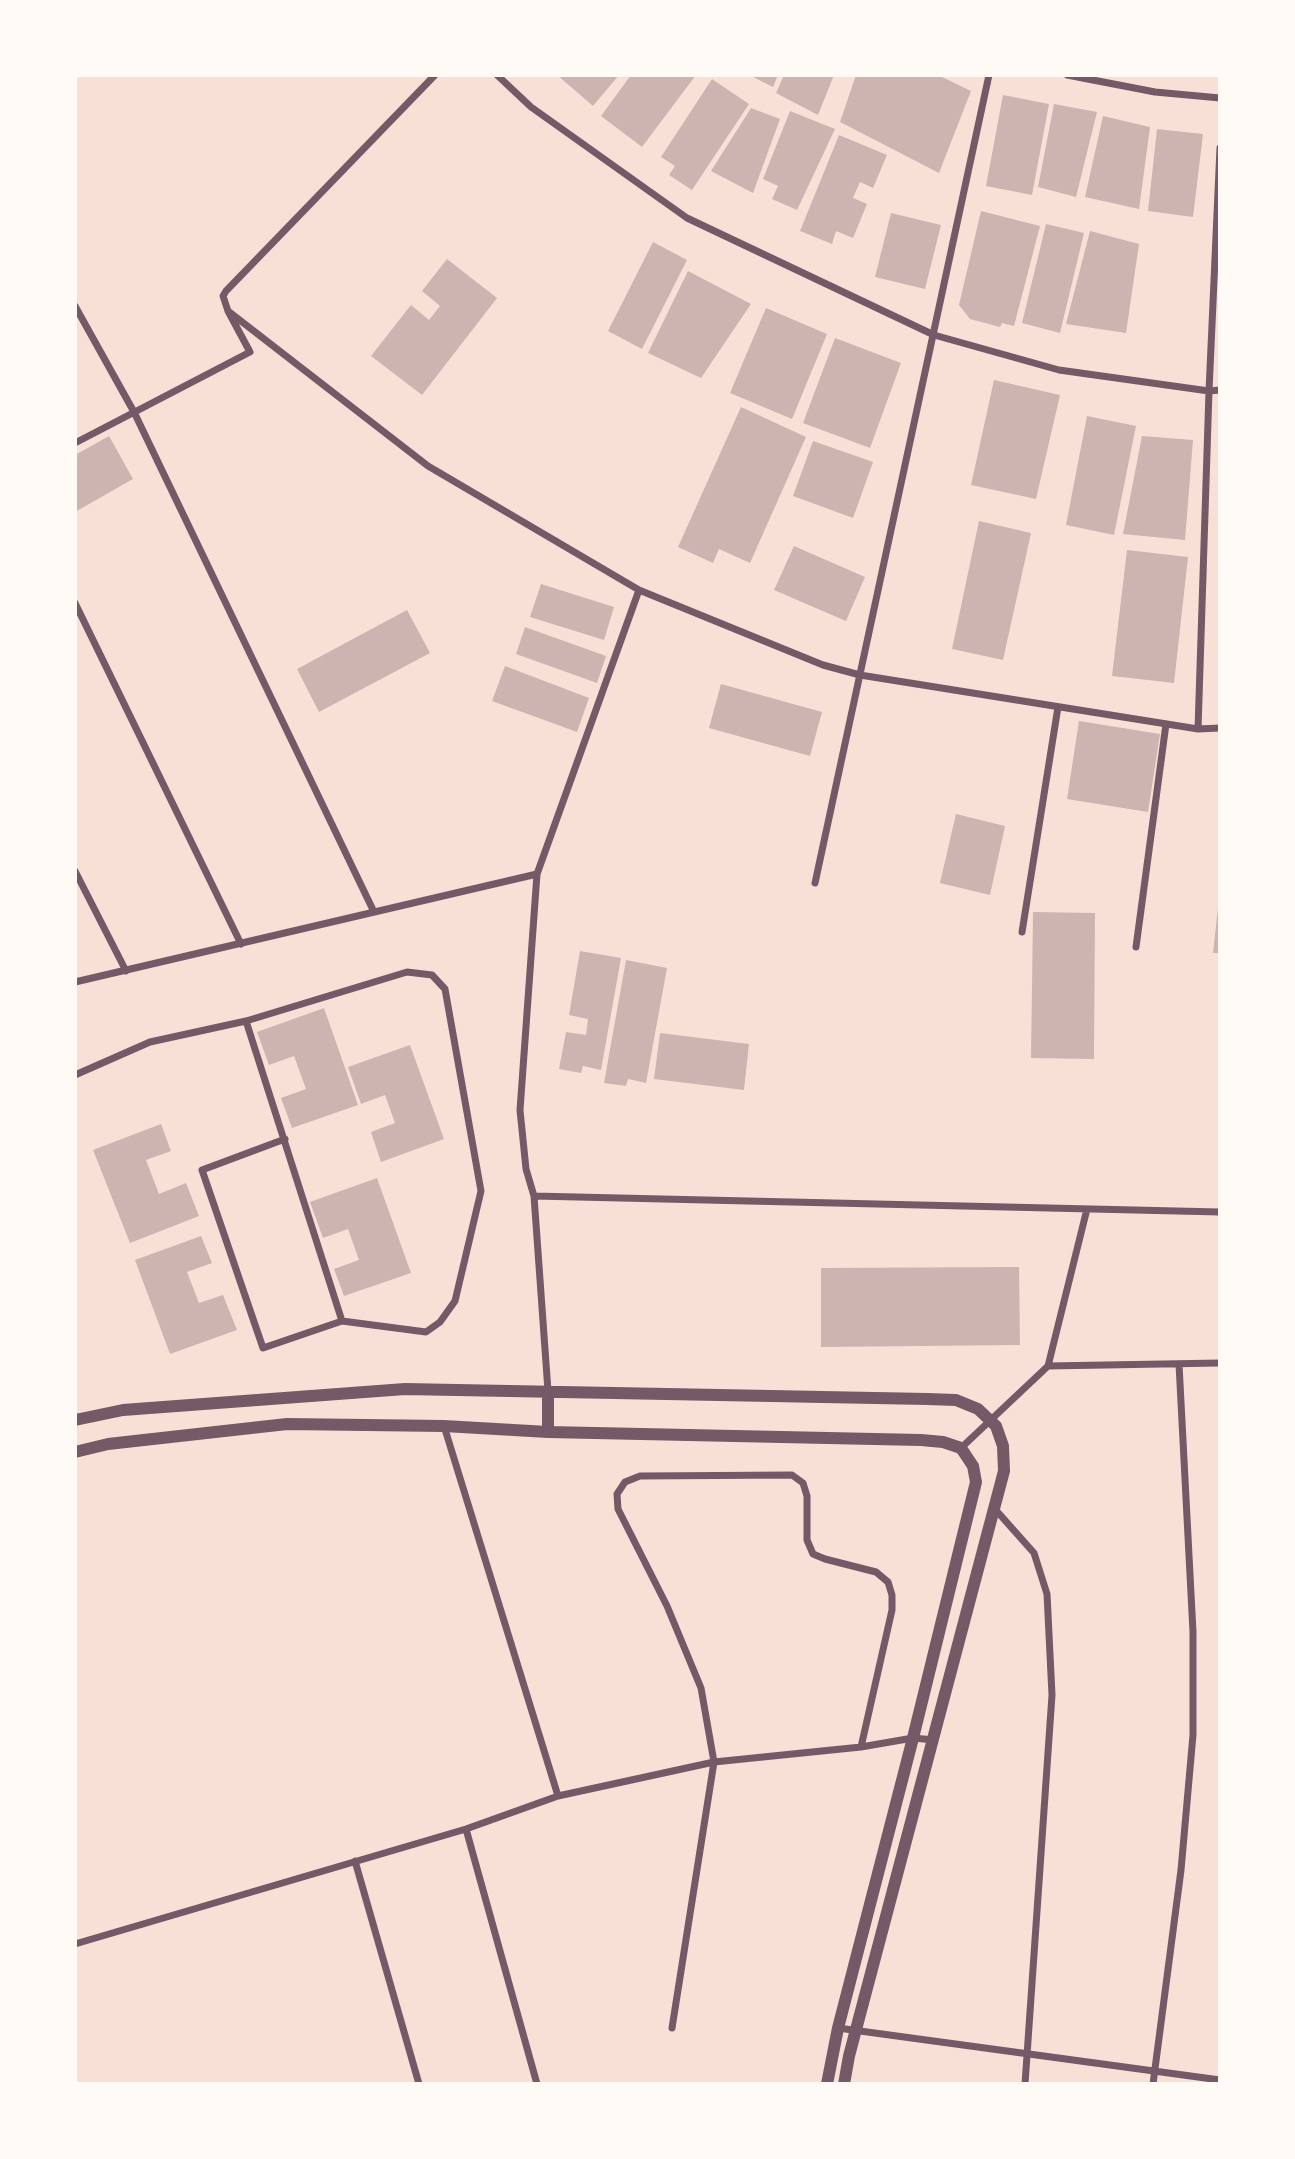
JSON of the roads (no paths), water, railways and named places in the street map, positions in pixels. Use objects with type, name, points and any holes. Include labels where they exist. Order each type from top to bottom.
[{"type":"street","points":[[75,443],[250,352],[228,311],[223,296],[226,290],[435,75]]},
{"type":"street","points":[[497,75],[531,107],[687,218],[934,335],[1059,370],[1209,391],[1220,390]]},
{"type":"street","points":[[815,883],[989,75]]},
{"type":"street","points":[[1067,75],[1155,92],[1220,98]]},
{"type":"street","points":[[1198,729],[1220,148]]},
{"type":"street","points":[[75,306],[134,412],[374,912]]},
{"type":"street","points":[[228,311],[428,466],[639,590],[823,665],[860,675],[1198,729],[1220,728]]},
{"type":"street","points":[[548,1432],[548,1391],[534,1196],[526,1169],[520,1110],[537,874],[639,590]]},
{"type":"street","points":[[75,603],[241,944]]},
{"type":"street","points":[[1023,932],[1058,706]]},
{"type":"street","points":[[1136,947],[1167,724]]},
{"type":"street","points":[[75,871],[126,971]]},
{"type":"street","points":[[75,982],[537,874]]},
{"type":"street","points":[[75,1075],[150,1042],[246,1021],[407,972],[432,975],[445,989],[481,1191],[455,1301],[440,1322],[426,1332],[342,1321],[263,1348],[202,1170],[285,1139]]},
{"type":"street","points":[[246,1021],[342,1321]]},
{"type":"street","points":[[534,1196],[1220,1212]]},
{"type":"street","points":[[961,1448],[1048,1366],[1087,1209]]},
{"type":"street","points":[[1048,1366],[1220,1363]]},
{"type":"street","points":[[1153,2084],[1181,1870],[1193,1735],[1194,1632],[1179,1364]]},
{"type":"street","points":[[75,1420],[123,1409],[405,1389],[947,1400],[978,1409],[996,1426],[1003,1446],[1004,1471],[844,2084]]},
{"type":"street","points":[[75,1452],[108,1444],[287,1424],[920,1440],[943,1442],[961,1448],[973,1466],[976,1482],[838,2028],[827,2084]]},
{"type":"street","points":[[444,1426],[558,1796]]},
{"type":"street","points":[[672,2028],[714,1762],[701,1688],[667,1606],[618,1509],[617,1494],[625,1482],[640,1476],[792,1475],[803,1483],[807,1496],[807,1540],[813,1554],[876,1572],[888,1582],[892,1595],[892,1610],[861,1747]]},
{"type":"street","points":[[994,1508],[1034,1553],[1047,1594],[1052,1695],[1025,2084]]},
{"type":"street","points":[[75,1944],[466,1829],[558,1796],[714,1762],[861,1747],[913,1738],[934,1740]]},
{"type":"street","points":[[466,1829],[537,2084]]},
{"type":"street","points":[[355,1861],[419,2084]]},
{"type":"street","points":[[838,2028],[1220,2080]]}]
